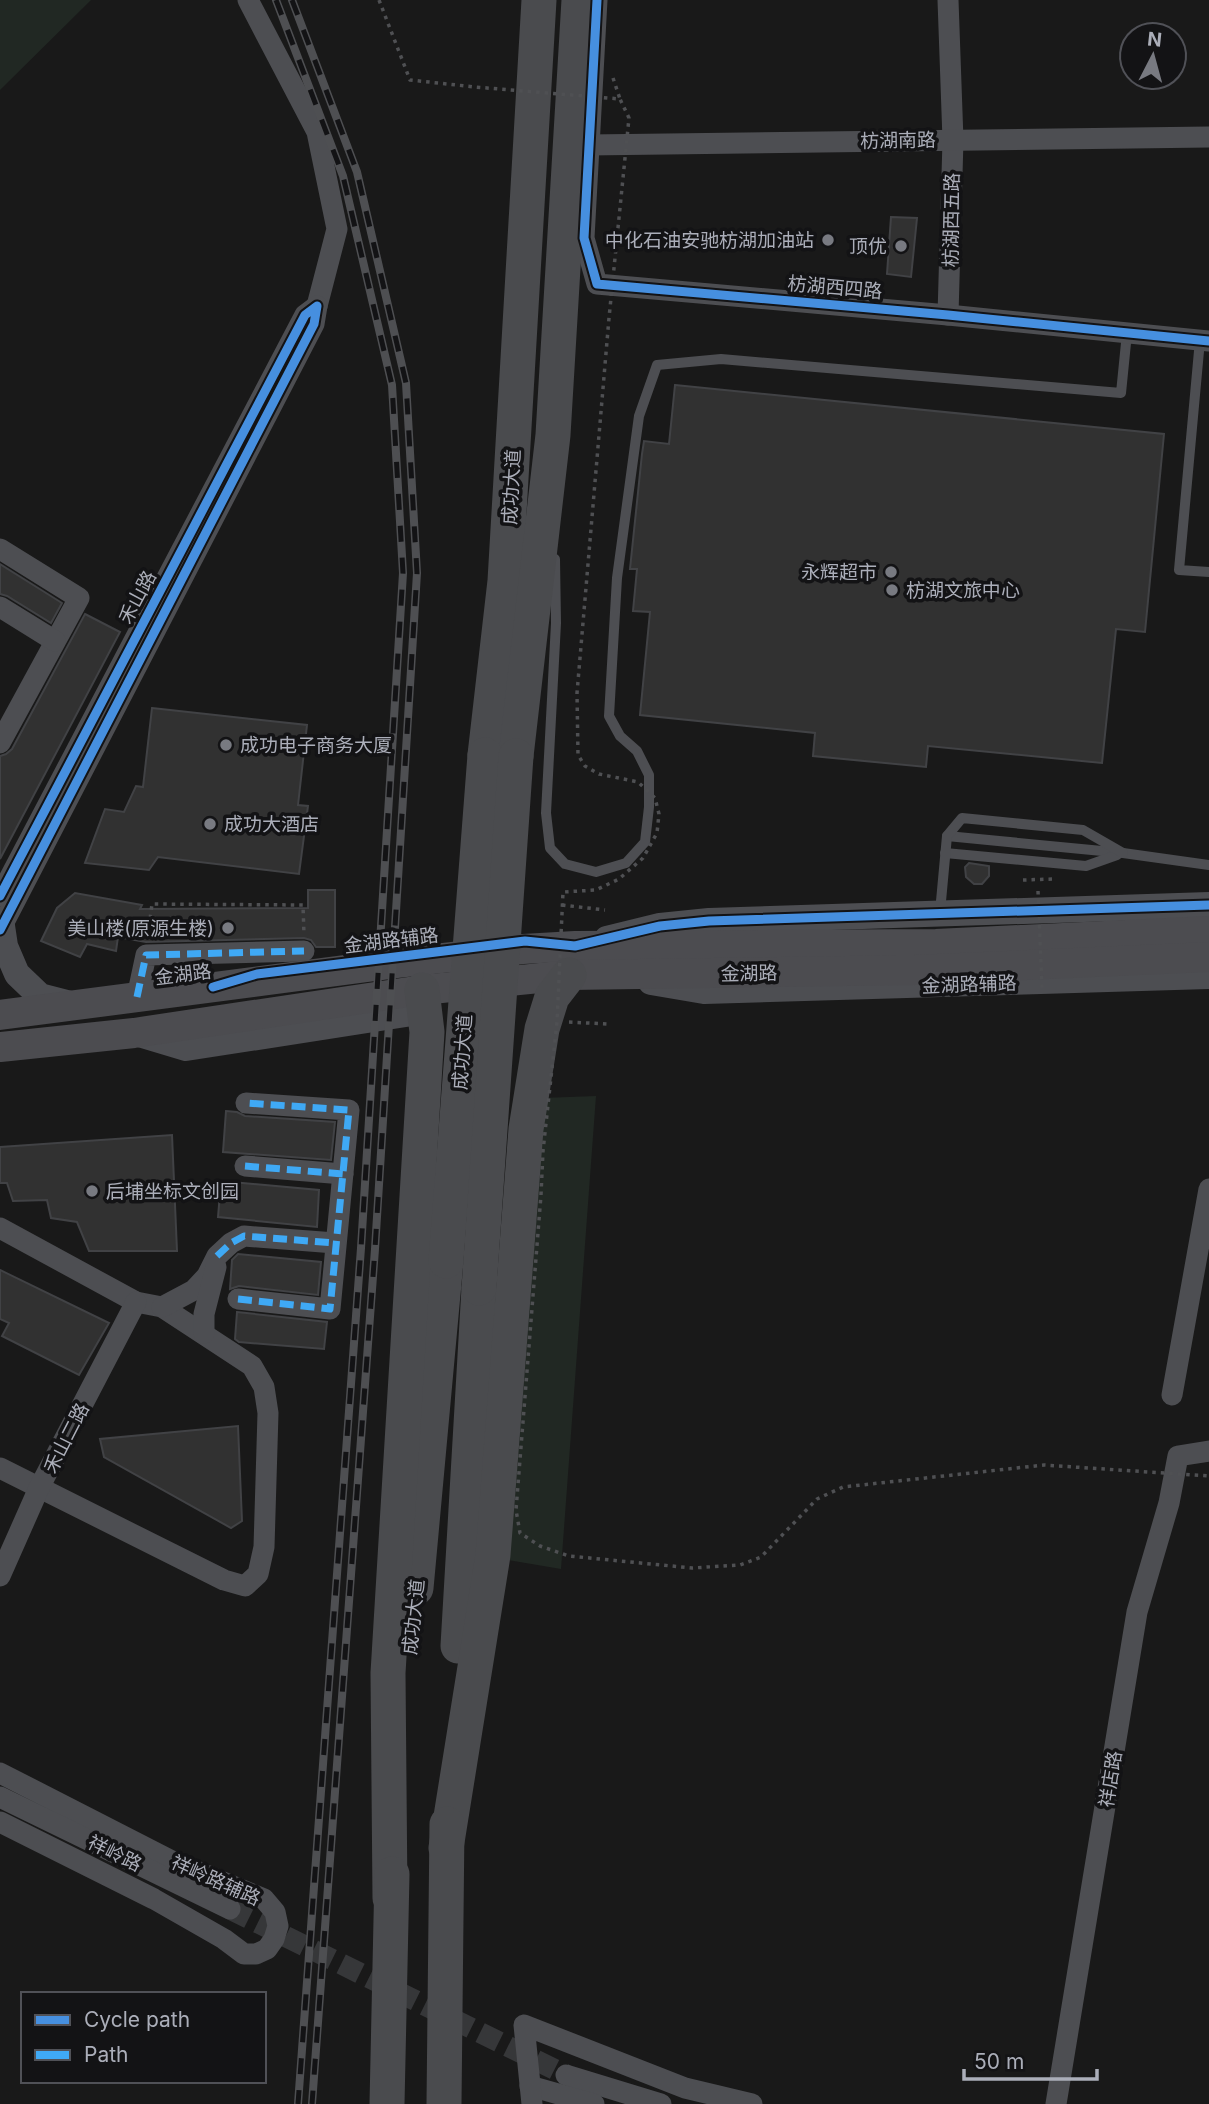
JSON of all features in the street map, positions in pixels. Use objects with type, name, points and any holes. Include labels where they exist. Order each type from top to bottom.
[{"type":"highway","name":"成功大道","points":[[444,2104],[446,1848],[479,1289],[505,581],[539,0]]},
{"type":"highway","name":"成功大道","points":[[387,2104],[390,1898],[405,1689],[446,1261],[500,756],[553,435],[579,0]]},
{"type":"highway","points":[[446,1848],[493,1555],[528,1116],[542,1029],[552,997],[572,961]]},
{"type":"highway","points":[[390,1898],[388,1673],[427,1032],[424,1001]]},
{"type":"highway","points":[[362,2104],[388,1983]]},
{"type":"main road","name":"金湖路","points":[[0,1046],[424,1001],[572,961],[1209,931]]},
{"type":"main road","name":"金湖路","points":[[0,1015],[523,949],[572,961],[604,974],[915,971],[1209,957]]},
{"type":"street","points":[[248,0],[317,132],[337,229],[312,315]]},
{"type":"street","points":[[588,145],[597,0]]},
{"type":"street","name":"枋湖西五路","points":[[948,0],[953,140],[948,315]]},
{"type":"street","name":"枋湖南路","points":[[588,145],[1209,137]]},
{"type":"street","name":"枋湖西四路","points":[[588,145],[584,238],[597,284],[1204,340]]},
{"type":"street","name":"禾山路","points":[[3,884],[312,315]]},
{"type":"street","name":"禾山路","points":[[1,928],[312,315]]},
{"type":"street","points":[[0,550],[79,597],[55,641],[8,706],[0,743]]},
{"type":"street","points":[[0,607],[55,641]]},
{"type":"street","points":[[572,961],[660,926],[709,921],[1209,905]]},
{"type":"street","points":[[936,944],[939,914]]},
{"type":"street","points":[[1,928],[5,946],[17,974],[40,996],[76,1005]]},
{"type":"street","points":[[137,997],[146,955],[304,951]]},
{"type":"street","name":"金湖路辅路","points":[[604,974],[704,991],[1209,976]]},
{"type":"street","points":[[238,1299],[330,1309],[349,1110],[246,1103]]},
{"type":"street","points":[[245,1166],[343,1174]]},
{"type":"street","points":[[1172,1395],[1209,1189]]},
{"type":"street","points":[[0,1228],[136,1302],[162,1307],[252,1367],[264,1387],[268,1413],[265,1534],[258,1574],[245,1586],[224,1580],[0,1468]]},
{"type":"street","points":[[162,1307],[194,1290],[207,1276],[217,1256],[231,1242],[243,1236],[335,1242]]},
{"type":"street","points":[[204,1333],[204,1314],[214,1280],[217,1256]]},
{"type":"street","name":"禾山二路","points":[[0,1576],[39,1488],[136,1302]]},
{"type":"street","name":"祥店路","points":[[1055,2104],[1137,1612],[1169,1503],[1178,1457],[1209,1451]]},
{"type":"street","name":"祥岭路辅路","points":[[0,1773],[172,1861],[264,1899],[275,1912],[278,1926],[274,1939],[267,1949],[244,1955],[224,1939],[154,1899],[0,1822]]},
{"type":"street","name":"祥岭路","points":[[0,1797],[230,1909]]},
{"type":"street","points":[[594,2104],[531,2095],[524,2025],[685,2088],[752,2104]]},
{"type":"street","points":[[566,2075],[661,2104]]},
{"type":"lane","points":[[554,542],[556,623],[546,813],[550,848],[565,864],[596,872],[626,863],[645,842],[649,775],[637,751],[620,736],[609,716],[617,579],[637,430],[639,416],[657,365],[722,359],[1121,393],[1127,333]]},
{"type":"lane","points":[[1204,340],[1180,570],[1209,572]]},
{"type":"lane","points":[[553,435],[554,529]]},
{"type":"lane","points":[[939,914],[947,836],[962,818],[1083,830],[1123,853]]},
{"type":"lane","points":[[947,836],[1123,853],[1209,865]]},
{"type":"lane","points":[[945,853],[1086,866],[1123,853]]},
{"type":"path","points":[[379,0],[410,80],[620,99],[629,118],[577,693],[578,755],[585,766],[599,774],[638,782],[655,798],[659,814],[657,833],[643,858],[619,879],[596,890],[563,892],[557,1022],[543,1151],[516,1510],[520,1533],[540,1546],[569,1556],[692,1568],[740,1565],[761,1557],[817,1499],[844,1488],[1044,1465],[1209,1476]]},
{"type":"path","points":[[1023,880],[1063,878]]},
{"type":"path","points":[[1038,891],[1042,988]]},
{"type":"path","points":[[146,955],[152,904],[303,905],[304,951]]},
{"type":"path","points":[[562,905],[605,910]]},
{"type":"path","points":[[557,1022],[607,1024]]},
{"type":"shaded area","points":[[0,0],[91,0],[0,90]]},
{"type":"shaded area","points":[[596,1096],[561,1569],[508,1560],[542,1098]]},
{"type":"building","name":"顶优","points":[[891,217],[917,218],[911,277],[887,274]]},
{"type":"building","name":"枋湖文旅中心","points":[[675,385],[1164,434],[1145,632],[1116,629],[1102,763],[928,746],[926,767],[813,756],[815,733],[640,715],[650,612],[633,611],[637,569],[630,569],[642,454],[644,441],[669,444]]},
{"type":"building","points":[[0,564],[62,603],[51,623],[0,594]]},
{"type":"building","points":[[85,614],[120,632],[0,859],[0,756],[12,749]]},
{"type":"building","points":[[152,708],[307,725],[298,805],[308,806],[299,874],[158,857],[149,870],[85,863],[105,809],[124,812],[136,786],[143,787]]},
{"type":"building","points":[[969,863],[989,866],[989,876],[982,884],[974,884],[966,877],[965,867]]},
{"type":"building","points":[[308,890],[335,890],[335,947],[316,947],[311,940],[304,938],[146,942],[118,937],[116,951],[87,944],[80,957],[41,941],[57,908],[75,893],[142,905],[140,909],[308,908]]},
{"type":"building","points":[[226,1111],[245,1116],[335,1122],[331,1160],[223,1152]]},
{"type":"building","name":"后埔坐标文创园","points":[[172,1135],[177,1251],[89,1251],[77,1222],[51,1218],[47,1200],[13,1201],[7,1183],[0,1183],[0,1147]]},
{"type":"building","points":[[221,1181],[319,1190],[317,1227],[218,1217]]},
{"type":"building","points":[[238,1254],[321,1262],[318,1295],[239,1286],[230,1289],[232,1260]]},
{"type":"building","points":[[0,1270],[109,1323],[79,1375],[2,1336],[9,1323],[0,1319]]},
{"type":"building","points":[[237,1312],[327,1322],[324,1349],[239,1342],[235,1339]]},
{"type":"building","points":[[238,1426],[242,1521],[231,1528],[104,1457],[100,1439]]},
{"type":"tunnel","points":[[230,1909],[566,2075]]},
{"type":"railway","points":[[276,0],[343,176],[392,385],[403,573],[361,1248],[298,2104]]},
{"type":"railway","points":[[292,0],[357,172],[406,383],[417,573],[375,1249],[312,2104]]},
{"type":"marked path","points":[[137,997],[146,955],[304,951]]},
{"type":"marked path","points":[[238,1299],[330,1309],[349,1110],[246,1103]]},
{"type":"marked path","points":[[245,1166],[343,1174]]},
{"type":"marked path","points":[[217,1256],[231,1243],[244,1236],[335,1243]]},
{"type":"cycle path","points":[[597,0],[584,238],[597,284],[1209,341]]},
{"type":"cycle path","points":[[0,896],[305,315],[317,306],[314,324],[0,930]]},
{"type":"cycle path","points":[[213,987],[257,974],[525,941],[575,946],[660,926],[709,921],[1209,905]]},
{"type":"place","name":"中化石油安驰枋湖加油站","points":[[828,240]]},
{"type":"place","name":"顶优","points":[[901,246]]},
{"type":"place","name":"永辉超市","points":[[891,572]]},
{"type":"place","name":"枋湖文旅中心","points":[[892,590]]},
{"type":"place","name":"成功电子商务大厦","points":[[226,745]]},
{"type":"place","name":"成功大酒店","points":[[210,824]]},
{"type":"place","name":"美山楼(原源生楼)","points":[[228,928]]},
{"type":"place","name":"后埔坐标文创园","points":[[92,1191]]}]
